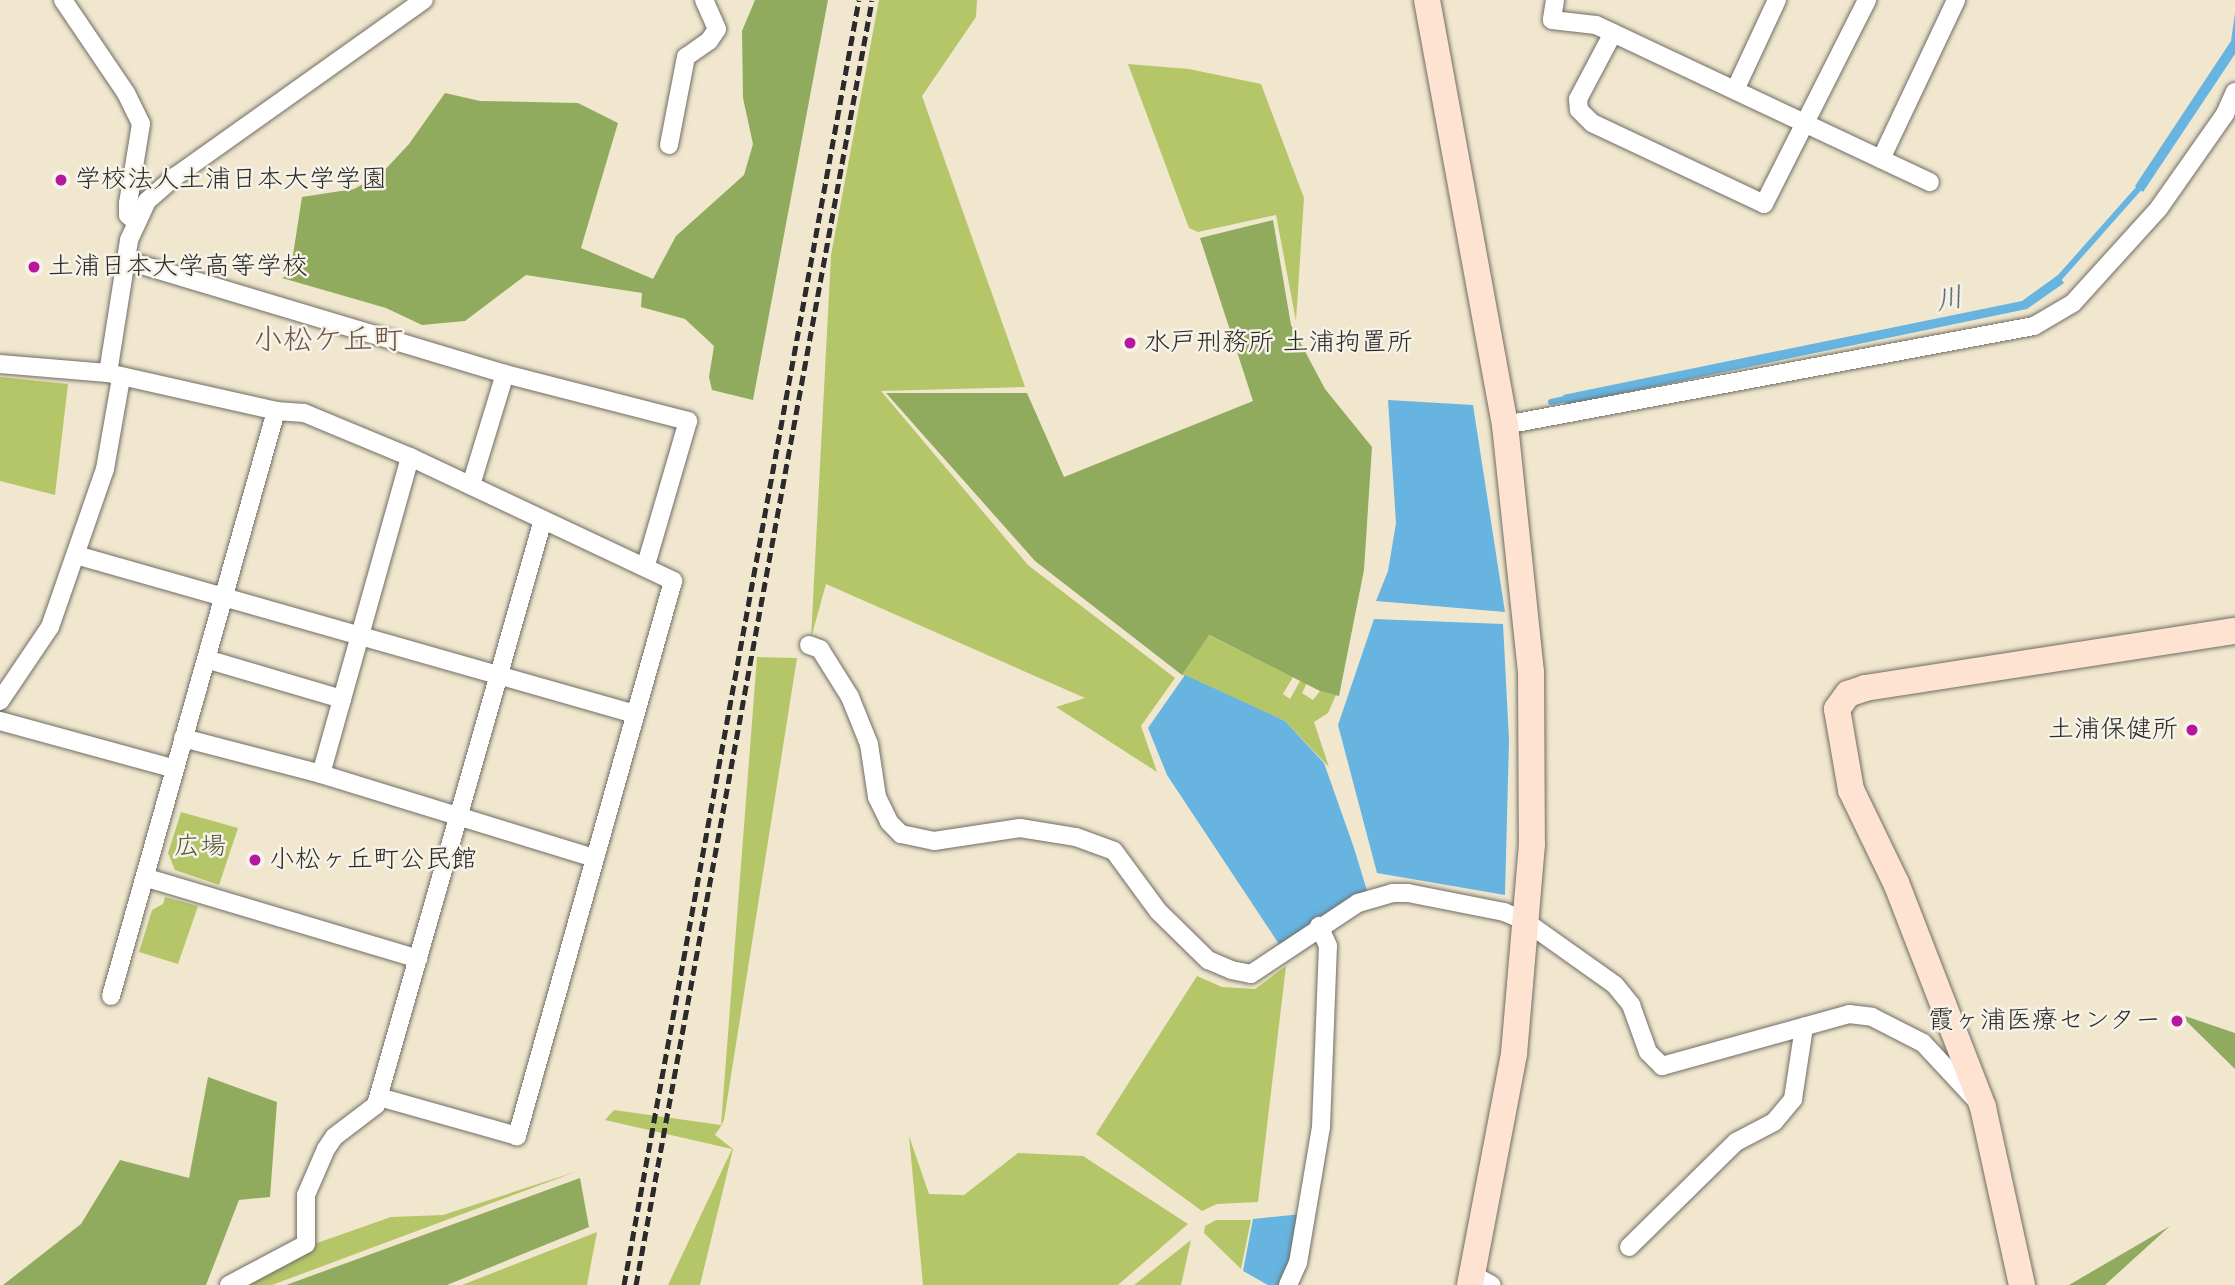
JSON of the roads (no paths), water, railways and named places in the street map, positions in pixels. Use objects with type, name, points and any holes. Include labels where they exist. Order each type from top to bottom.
[{"type":"street","points":[[63,0],[126,93],[141,124],[128,203],[128,215],[135,221]]},
{"type":"street","points":[[0,701],[50,628],[105,469],[125,260],[135,221],[147,201],[176,176],[424,0]]},
{"type":"street","points":[[669,145],[685,57],[709,41],[717,29],[704,0]]},
{"type":"street","points":[[1427,0],[1505,425],[1531,672],[1532,844],[1514,1054],[1478,1282]]},
{"type":"street","points":[[1556,0],[1552,20],[1596,25],[1930,182]]},
{"type":"street","points":[[1735,90],[1777,0]]},
{"type":"street","points":[[1613,33],[1578,99],[1579,110],[1592,123],[1764,204],[1775,190],[1867,0]]},
{"type":"street","points":[[1881,159],[1956,0]]},
{"type":"street","points":[[1505,425],[2035,326],[2073,303],[2159,208],[2225,114],[2235,92]]},
{"type":"street","points":[[125,260],[505,374],[688,421],[646,565]]},
{"type":"street","points":[[0,364],[114,376],[276,411],[304,413],[410,457],[542,520],[646,565],[673,581],[517,1136],[379,1097]]},
{"type":"street","points":[[471,485],[505,374]]},
{"type":"street","points":[[111,996],[147,878],[183,738],[276,411]]},
{"type":"street","points":[[321,774],[410,457]]},
{"type":"street","points":[[229,1285],[306,1244],[306,1195],[326,1149],[334,1137],[369,1113],[379,1097],[495,676],[542,520]]},
{"type":"street","points":[[76,555],[359,638],[635,714]]},
{"type":"street","points":[[2022,1285],[1983,1107],[1896,883],[1851,790],[1837,709],[1848,694],[1865,688],[2235,631]]},
{"type":"street","points":[[809,645],[820,649],[850,697],[869,744],[877,797],[889,822],[901,834],[934,841],[1020,828],[1076,837],[1114,850],[1158,911],[1209,960],[1231,970],[1251,974],[1319,926],[1358,903],[1392,893],[1504,912],[1525,921],[1615,985],[1631,1005],[1648,1052],[1662,1066],[1849,1014],[1892,1025],[1923,1043],[1983,1107]]},
{"type":"street","points":[[206,659],[342,699]]},
{"type":"street","points":[[0,721],[175,769]]},
{"type":"street","points":[[183,738],[321,774],[594,858]]},
{"type":"street","points":[[147,878],[418,959]]},
{"type":"street","points":[[1288,1285],[1298,1263],[1321,1127],[1328,946],[1319,926]]},
{"type":"street","points":[[1629,1247],[1661,1220],[1736,1142],[1774,1122],[1793,1098],[1804,1027]]},
{"type":"water","points":[[2235,13],[2235,54],[2143,192],[2135,186],[2231,41]]},
{"type":"water","points":[[2058,275],[2064,283],[2027,309],[1566,405],[1563,395],[2022,301]]},
{"type":"water","points":[[1388,400],[1473,405],[1505,612],[1376,601],[1388,571],[1396,523]]},
{"type":"water","points":[[1374,619],[1503,624],[1509,740],[1505,895],[1377,873],[1338,725]]},
{"type":"water","points":[[1185,675],[1285,721],[1324,763],[1354,848],[1368,894],[1281,947],[1167,775],[1148,728]]},
{"type":"water","points":[[1302,1214],[1285,1285],[1268,1285],[1243,1271],[1253,1219]]},
{"type":"waterway","name":"川","points":[[2054,284],[2142,185]]},
{"type":"waterway","name":"川","points":[[1551,402],[1570,398]]},
{"type":"railway","points":[[624,1285],[859,0]]},
{"type":"railway","points":[[636,1285],[872,0]]},
{"type":"place","name":"学校法人土浦日本大学学園","points":[[61,180]]},
{"type":"place","name":"土浦日本大学高等学校","points":[[34,267]]},
{"type":"place","name":"水戸刑務所 土浦拘置所","points":[[1130,343]]},
{"type":"place","name":"土浦保健所","points":[[2192,730]]},
{"type":"place","name":"小松ヶ丘町公民館","points":[[255,860]]},
{"type":"place","name":"霞ヶ浦医療センター","points":[[2177,1021]]},
{"type":"district","name":"小松ケ丘町","points":[[328,340]]},
{"type":"park label","name":"広場","points":[[200,847]]}]
